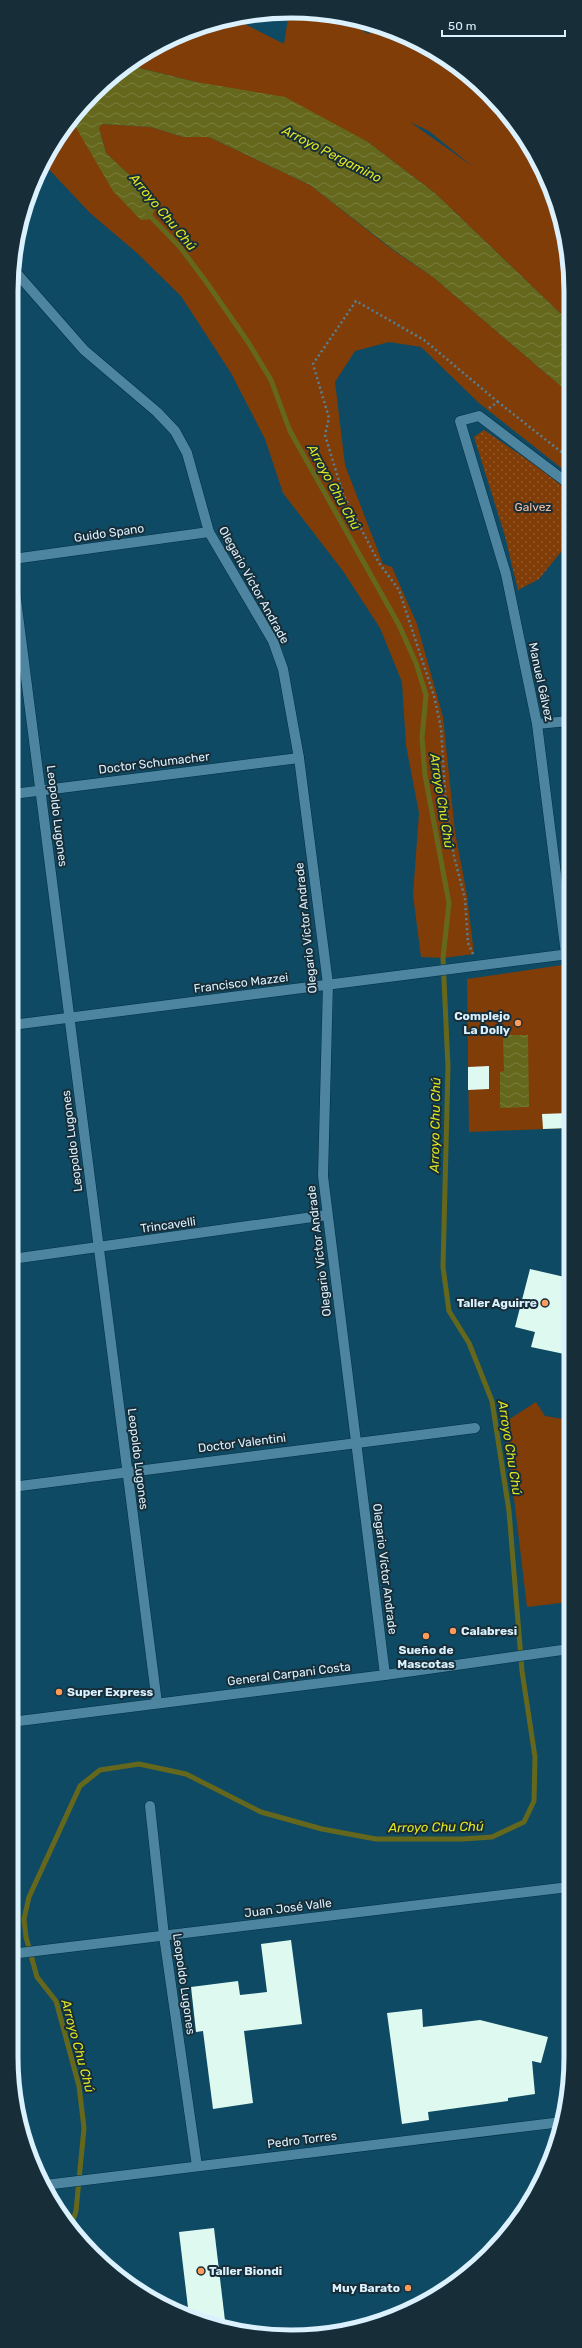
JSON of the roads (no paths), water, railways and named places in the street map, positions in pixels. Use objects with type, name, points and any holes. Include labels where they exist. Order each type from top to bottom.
[{"type":"street","name":"Olegario Víctor Andrade","points":[[19,276],[84,350],[157,412],[175,430],[187,453],[208,532],[273,641],[283,669],[299,758],[328,984],[323,1176],[385,1675]]},
{"type":"street","name":"Manuel Gálvez","points":[[564,480],[479,416],[460,421],[506,574],[537,724],[564,931]]},
{"type":"street","name":"Guido Spano","points":[[18,558],[208,532]]},
{"type":"street","name":"Leopoldo Lugones","points":[[18,614],[156,1703]]},
{"type":"street","points":[[537,724],[564,721]]},
{"type":"street","name":"Doctor Schumacher","points":[[18,793],[299,758]]},
{"type":"street","name":"Francisco Mazzei","points":[[18,1025],[564,954]]},
{"type":"street","name":"Trincavelli","points":[[18,1258],[327,1215]]},
{"type":"street","name":"Doctor Valentini","points":[[18,1486],[126,1471],[475,1428]]},
{"type":"street","name":"General Carpani Costa","points":[[18,1721],[385,1675],[564,1650]]},
{"type":"street","name":"Leopoldo Lugones","points":[[150,1806],[164,1936],[196,2166]]},
{"type":"street","name":"Juan José Valle","points":[[18,1953],[564,1888]]},
{"type":"street","name":"Pedro Torres","points":[[50,2184],[556,2123]]},
{"type":"water","name":"Arroyo Pergamino","points":[[135,67],[196,82],[285,97],[368,142],[436,194],[564,315],[564,389],[433,277],[395,251],[310,185],[209,137],[183,137],[151,127],[102,124],[99,128],[106,153],[139,184],[156,206],[151,219],[141,220],[113,191],[74,125],[98,98]]},
{"type":"water","points":[[503,1035],[528,1035],[529,1107],[500,1108],[500,1072],[504,1071]]},
{"type":"waterway","name":"Arroyo Chu Chú","points":[[73,2221],[76,2211],[84,2128],[79,2086],[56,2001],[37,1977],[26,1937],[24,1919],[29,1897],[80,1786],[100,1770],[139,1764],[186,1774],[261,1812],[322,1829],[376,1839],[463,1839],[492,1837],[524,1822],[534,1801],[535,1757],[522,1671],[509,1511],[492,1401],[469,1343],[449,1311],[443,1267],[448,1067],[443,958],[449,903],[425,775],[422,738],[426,695],[416,663],[399,625],[290,431],[271,380],[248,342],[207,283],[180,247],[148,214]]},
{"type":"place","name":"Complejo La Dolly","points":[[518,1023]]},
{"type":"place","name":"Taller Aguirre","points":[[545,1303]]},
{"type":"place","name":"Calabresi","points":[[453,1631]]},
{"type":"place","name":"Sueño de Mascotas","points":[[426,1636]]},
{"type":"place","name":"Super Express","points":[[59,1692]]},
{"type":"place","name":"Taller Biondi","points":[[201,2271]]},
{"type":"place","name":"Muy Barato","points":[[408,2288]]},
{"type":"park label","name":"Galvez","points":[[533,507]]}]
